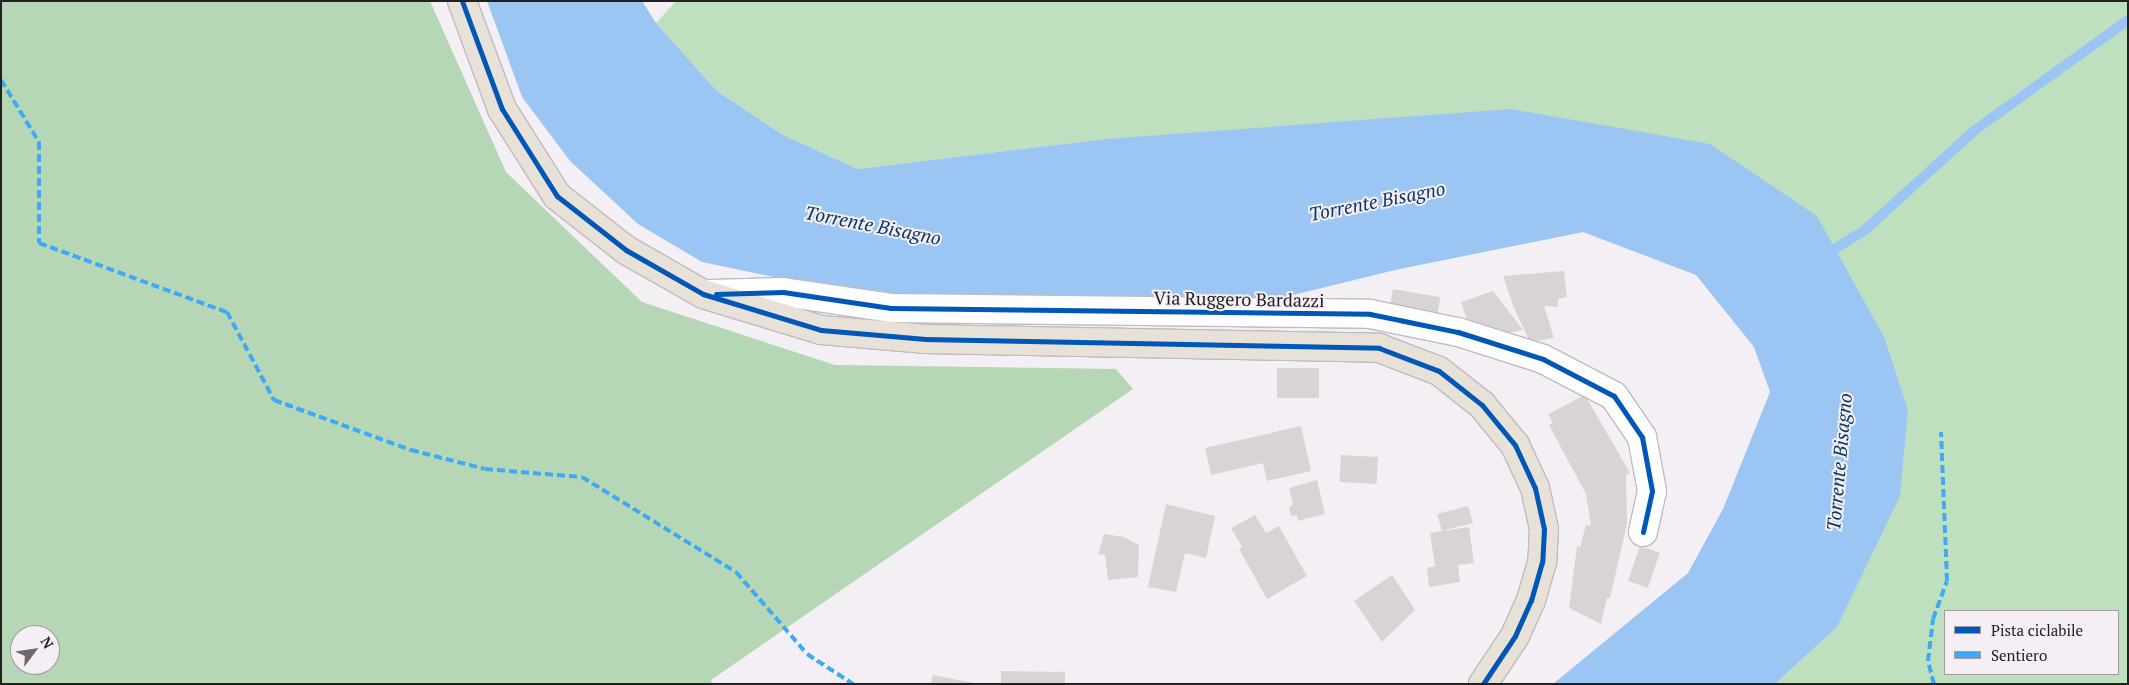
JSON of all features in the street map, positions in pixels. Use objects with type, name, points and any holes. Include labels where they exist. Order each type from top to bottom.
[{"type":"main road","points":[[462,1],[502,109],[557,196],[626,250],[703,294],[821,330],[926,339],[1379,348],[1439,371],[1482,405],[1515,445],[1535,488],[1544,529],[1542,562],[1531,600],[1514,636],[1483,684]]},
{"type":"street","name":"Via Ruggero Bardazzi","points":[[703,294],[783,292],[891,308],[1370,314],[1458,332],[1543,359],[1614,396],[1642,437],[1652,491],[1643,532]]},
{"type":"green space","points":[[1,1],[430,1],[506,172],[642,302],[835,365],[1116,369],[1133,389],[711,680],[713,684],[1,684]]},
{"type":"green space","points":[[676,1],[2128,1],[2128,684],[1775,684],[1837,627],[1817,216],[1260,129],[1105,139],[858,169],[783,135],[717,91],[656,23]]},
{"type":"water","name":"Torrente Bisagno","points":[[487,1],[642,1],[656,23],[717,91],[783,135],[858,169],[1105,139],[1511,109],[1710,144],[1817,216],[1884,337],[1908,410],[1900,496],[1837,627],[1775,684],[1553,684],[1688,573],[1723,509],[1770,392],[1754,347],[1696,275],[1583,232],[1395,270],[1277,299],[893,302],[702,262],[638,224],[570,161],[522,97]]},
{"type":"building","points":[[1564,271],[1567,297],[1558,299],[1558,307],[1544,306],[1554,338],[1530,342],[1514,308],[1503,276]]},
{"type":"building","points":[[1393,289],[1440,297],[1437,316],[1390,308]]},
{"type":"building","points":[[1493,291],[1523,330],[1484,338],[1469,325],[1461,302]]},
{"type":"building","points":[[1277,368],[1319,368],[1319,398],[1277,398]]},
{"type":"building","points":[[1585,395],[1630,473],[1626,475],[1627,524],[1610,598],[1607,598],[1601,624],[1569,608],[1577,546],[1580,547],[1586,525],[1591,526],[1586,494],[1549,425],[1553,423],[1548,414]]},
{"type":"building","points":[[1301,426],[1311,471],[1267,481],[1263,463],[1211,475],[1205,448]]},
{"type":"building","points":[[1341,455],[1378,457],[1377,484],[1340,482]]},
{"type":"building","points":[[1317,480],[1325,514],[1298,521],[1297,515],[1291,516],[1289,507],[1293,505],[1289,488]]},
{"type":"building","points":[[1166,504],[1215,516],[1206,558],[1185,553],[1176,592],[1148,587]]},
{"type":"building","points":[[1468,506],[1473,523],[1442,531],[1437,514]]},
{"type":"building","points":[[1255,515],[1266,533],[1279,526],[1307,576],[1267,599],[1239,549],[1242,547],[1231,528]]},
{"type":"building","points":[[1469,527],[1474,563],[1458,565],[1460,582],[1429,587],[1427,568],[1435,566],[1430,533]]},
{"type":"building","points":[[1104,534],[1124,537],[1139,545],[1138,577],[1108,580],[1105,555],[1098,554]]},
{"type":"building","points":[[1640,546],[1660,553],[1648,588],[1628,581]]},
{"type":"building","points":[[1392,575],[1415,610],[1382,642],[1354,601]]},
{"type":"building","points":[[1001,671],[1065,672],[1065,684],[1001,684]]},
{"type":"building","points":[[933,675],[974,683],[974,684],[931,684]]},
{"type":"waterway","points":[[1825,255],[1865,230],[1975,130],[2128,20]]},
{"type":"marked path","points":[[1,80],[39,142],[39,243],[227,312],[274,400],[411,450],[485,469],[582,477],[736,572],[807,654],[853,684]]},
{"type":"marked path","points":[[1934,684],[1928,661],[1933,619],[1947,581],[1941,432]]},
{"type":"cycle path","points":[[462,1],[502,109],[557,196],[626,250],[703,294],[821,330],[926,339],[1379,348],[1439,371],[1482,405],[1515,445],[1535,488],[1544,529],[1542,562],[1531,600],[1515,636],[1483,684]]},
{"type":"cycle path","points":[[716,294],[783,292],[891,308],[1370,314],[1458,332],[1543,359],[1614,396],[1642,437],[1652,491],[1643,532]]}]
